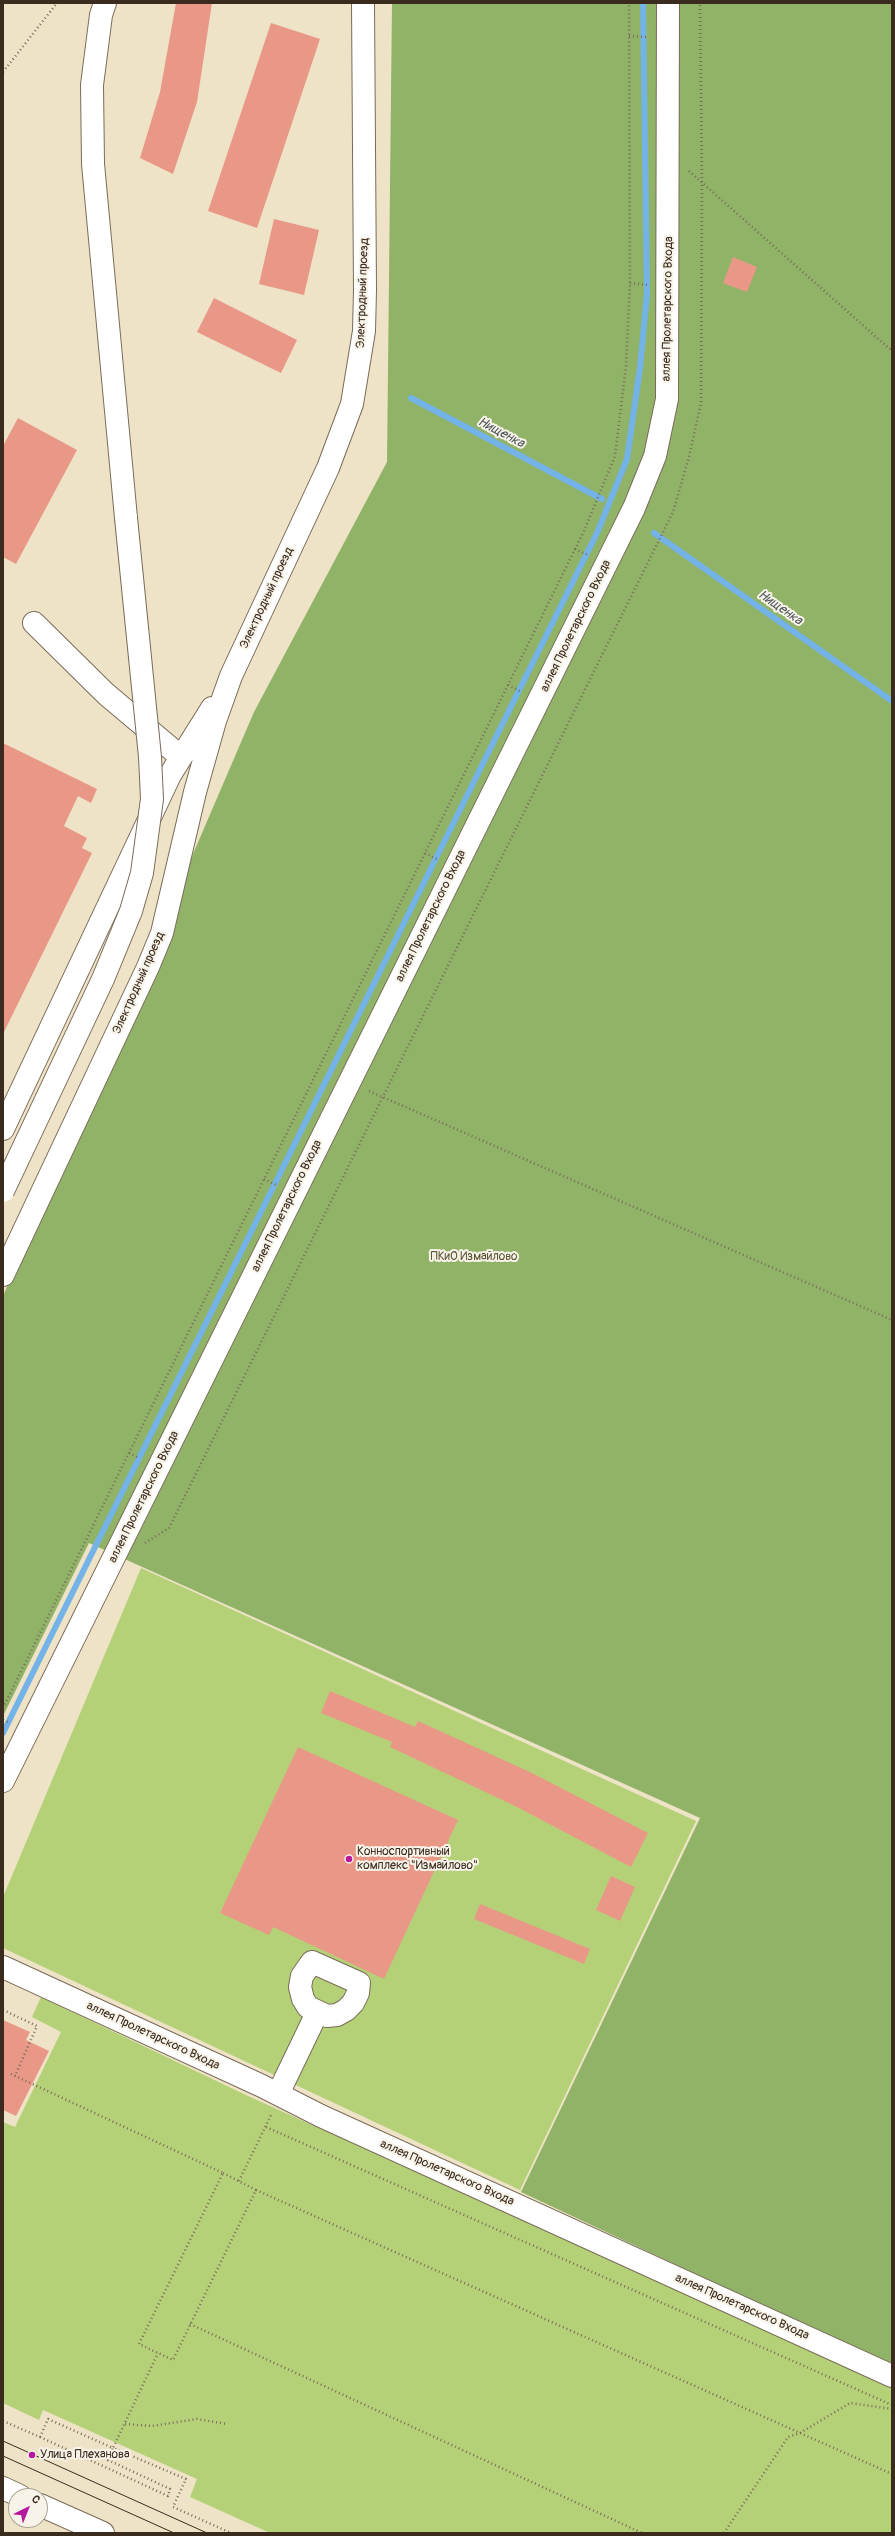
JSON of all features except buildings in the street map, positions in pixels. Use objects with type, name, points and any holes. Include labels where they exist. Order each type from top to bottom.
[{"type":"street","points":[[3,1192],[103,979],[131,911],[142,873],[152,799],[150,757],[93,164],[92,84],[101,15],[105,3]]},
{"type":"street","name":"Электродный проезд","points":[[3,1275],[145,974],[162,933],[195,792],[215,721],[231,676],[328,468],[352,404],[364,331],[363,3]]},
{"type":"street","name":"аллея Пролетарского Входа","points":[[3,1781],[348,1082],[634,508],[655,456],[667,399],[670,154],[668,3]]},
{"type":"street","points":[[34,623],[106,694],[181,757]]},
{"type":"street","name":"Электродный проезд","points":[[3,1129],[138,841],[181,757],[231,676]]},
{"type":"street","name":"аллея Пролетарского Входа","points":[[3,1967],[277,2100],[892,2376]]},
{"type":"street","points":[[277,2100],[317,2013]]},
{"type":"street","points":[[48,2509],[103,2533]]},
{"type":"path","points":[[3,72],[57,3]]},
{"type":"path","points":[[3,1708],[575,549],[615,456],[626,366],[630,284],[629,3]]},
{"type":"path","points":[[143,1544],[169,1528],[672,512],[689,457],[701,403],[702,183],[700,3]]},
{"type":"path","points":[[629,36],[649,37]]},
{"type":"path","points":[[670,154],[892,351]]},
{"type":"path","points":[[630,284],[641,284]]},
{"type":"path","points":[[575,549],[583,553]]},
{"type":"path","points":[[508,685],[516,689]]},
{"type":"path","points":[[425,853],[432,856]]},
{"type":"path","points":[[348,1082],[892,1320]]},
{"type":"path","points":[[264,1179],[270,1182]]},
{"type":"path","points":[[129,1453],[141,1459]]},
{"type":"path","points":[[3,2010],[37,2026],[15,2076]]},
{"type":"path","points":[[11,2074],[223,2173],[256,2190],[892,2474]]},
{"type":"path","points":[[239,2181],[266,2127],[277,2100]]},
{"type":"path","points":[[266,2127],[892,2405]]},
{"type":"path","points":[[223,2173],[139,2344],[172,2360],[256,2190]]},
{"type":"path","points":[[190,2324],[642,2533]]},
{"type":"path","points":[[3,2421],[168,2496],[170,2489],[108,2460],[158,2353]]},
{"type":"path","points":[[724,2533],[788,2437],[800,2433],[850,2403],[892,2409]]},
{"type":"path","points":[[40,2437],[48,2419],[186,2479],[173,2507],[231,2533]]},
{"type":"path","points":[[125,2424],[152,2426],[198,2419],[227,2424]]},
{"type":"green space","name":"ПКиО Измайлово","points":[[392,3],[892,3],[892,2366],[521,2192],[700,1818],[89,1543],[3,1716],[3,1296],[254,712],[387,462]]},
{"type":"green space","name":"Конноспортивный комплекс \"Измайлово\"","points":[[141,1568],[696,1821],[520,2190],[3,1948],[3,1897]]},
{"type":"green space","points":[[41,1997],[248,2096],[892,2387],[892,2533],[270,2533],[190,2497],[197,2479],[43,2410],[39,2420],[3,2403],[3,2122],[15,2127],[61,2032],[32,2017]]},
{"type":"waterway","points":[[3,1733],[597,533],[627,459],[640,368],[647,293],[643,3]]},
{"type":"waterway","name":"Нищенка","points":[[411,398],[602,499]]},
{"type":"waterway","name":"Нищенка","points":[[654,533],[892,701]]},
{"type":"tram line","points":[[3,2441],[207,2533]]},
{"type":"tram line","points":[[3,2456],[174,2533]]},
{"type":"place","name":"Конноспортивный комплекс \"Измайлово\"","points":[[349,1859]]},
{"type":"place","name":"Улица Плеханова","points":[[32,2455]]}]
